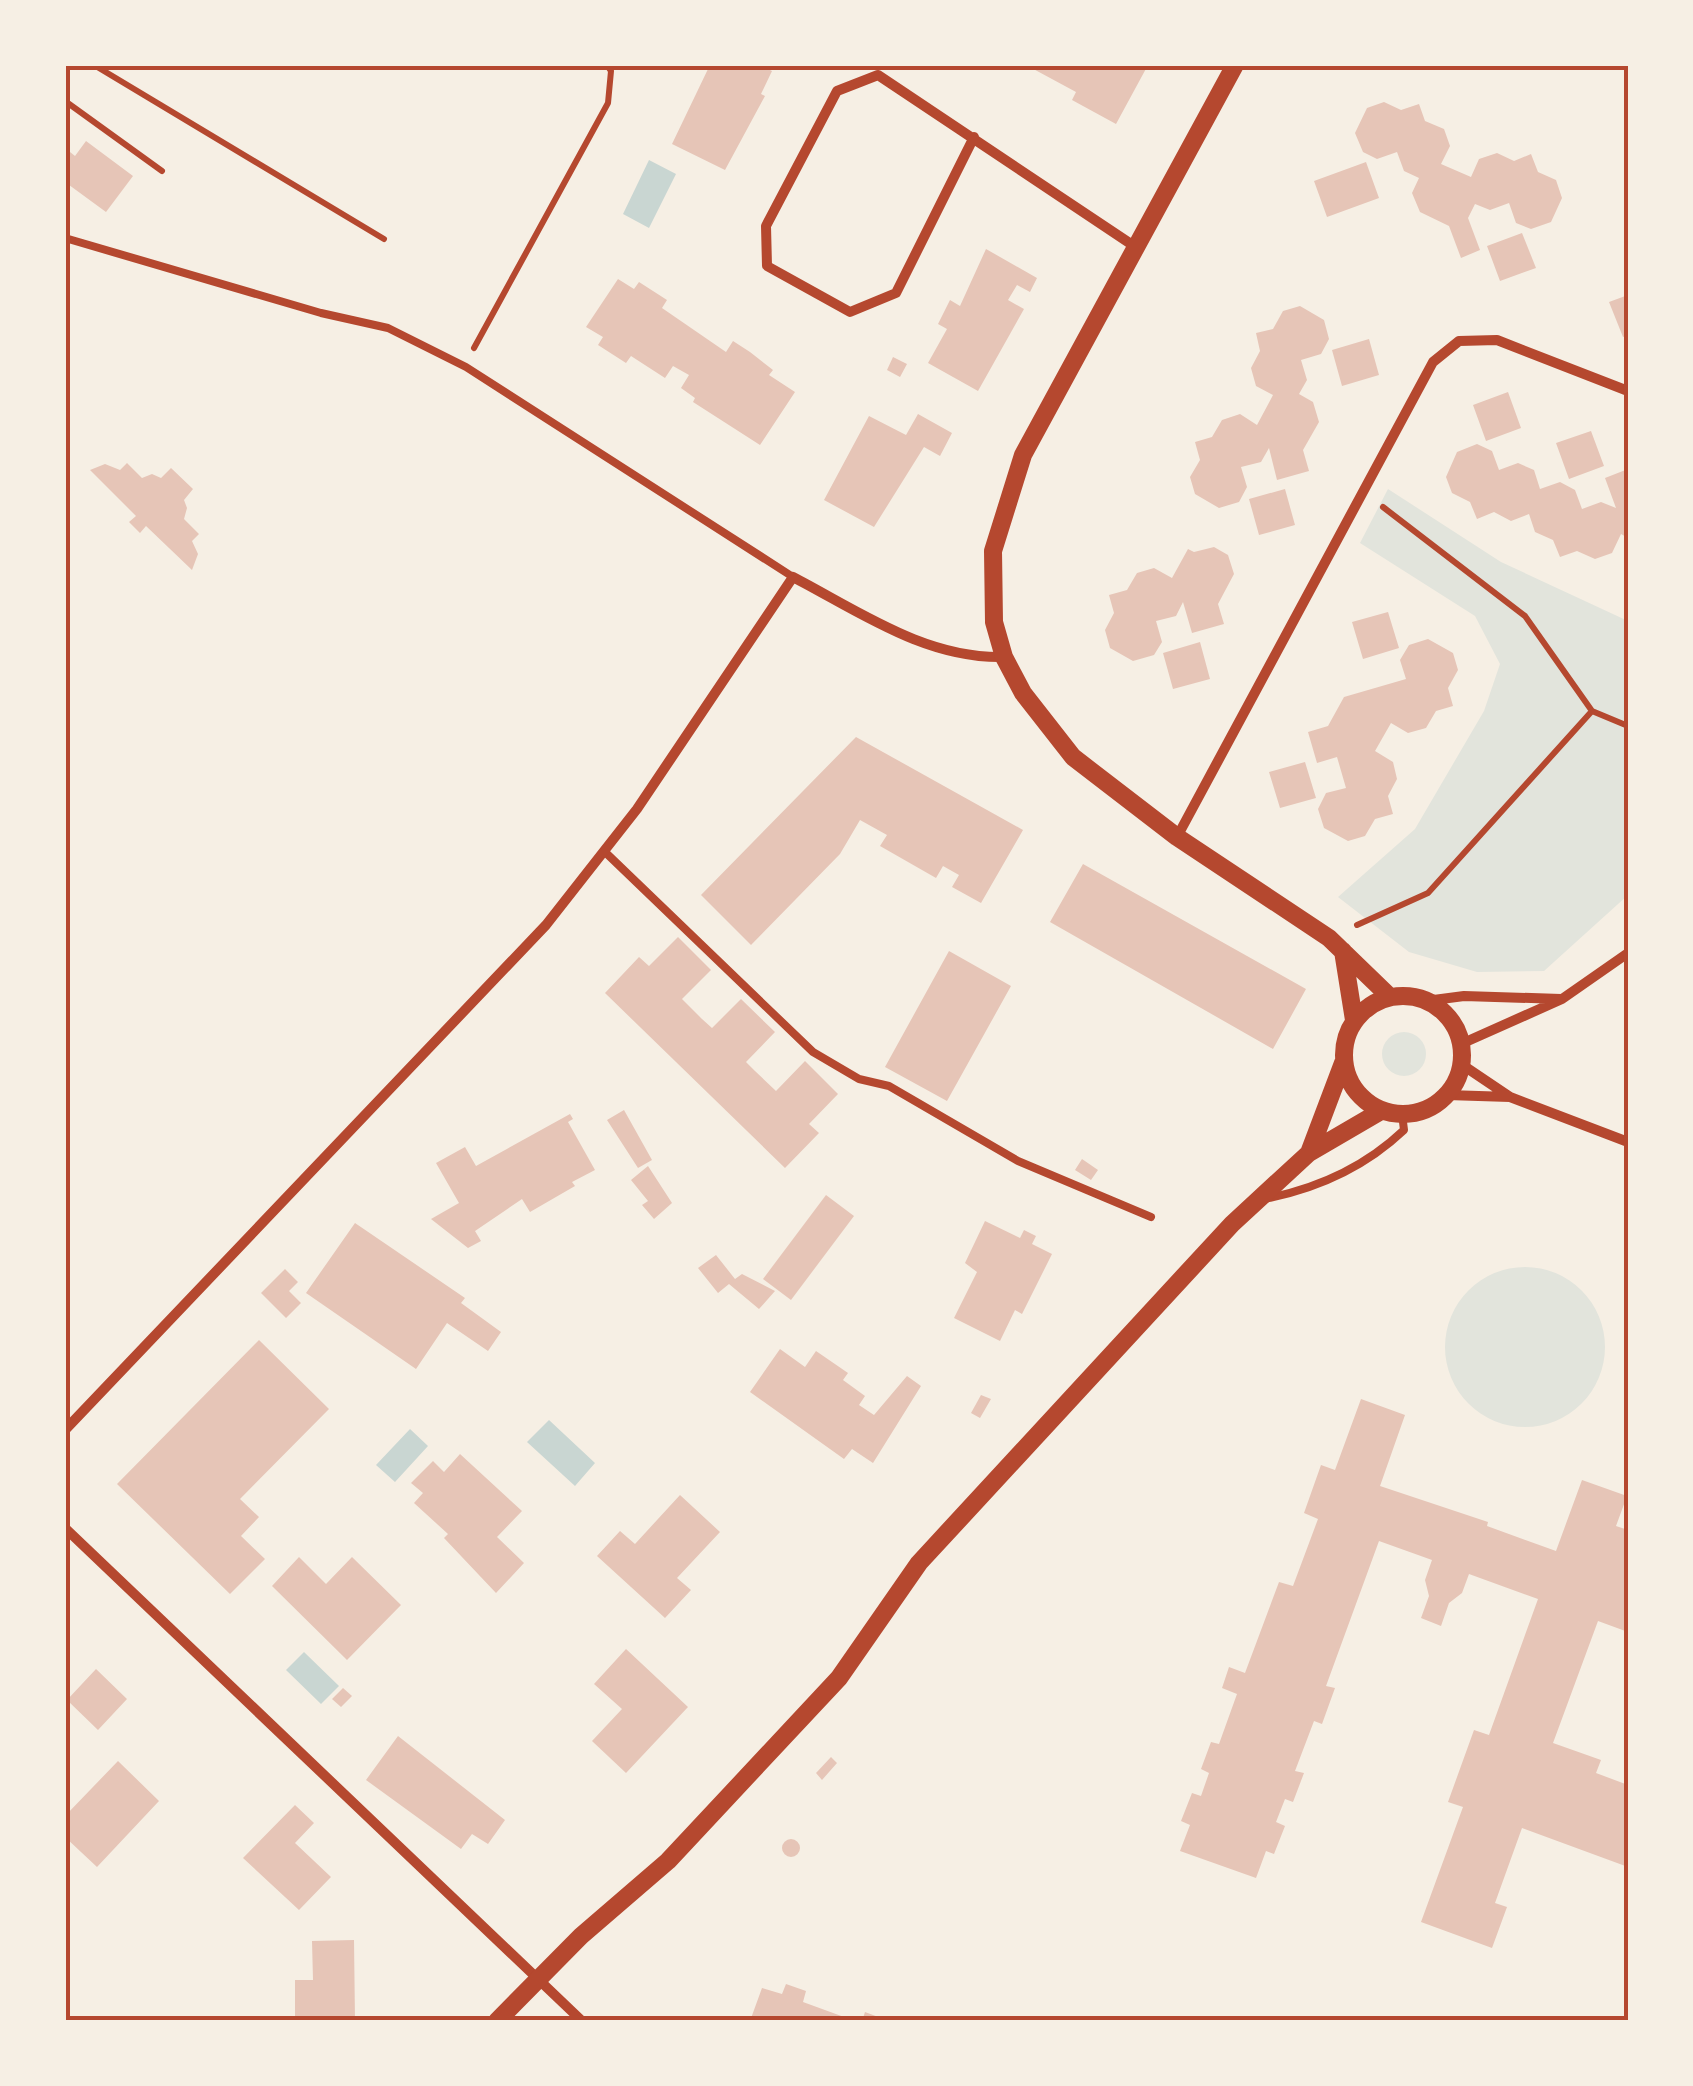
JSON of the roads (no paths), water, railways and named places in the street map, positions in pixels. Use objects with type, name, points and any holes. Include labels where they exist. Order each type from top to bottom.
[{"type":"street","points":[[1236,65],[1051,396],[1000,514],[990,585],[1004,657],[1030,704],[1073,757],[1177,837],[1336,944],[1390,997]]},
{"type":"street","points":[[974,138],[896,293],[850,312],[767,266],[766,226],[837,92],[878,75],[974,138],[1134,246]]},
{"type":"street","points":[[1177,837],[1433,362],[1460,341],[1497,340],[1628,391]]},
{"type":"street","points":[[65,1430],[546,925],[604,852],[793,577],[942,651],[1004,657]]},
{"type":"street","points":[[1336,944],[1354,1020]]},
{"type":"street","points":[[1461,1044],[1562,999],[1628,952]]},
{"type":"street","points":[[1426,1001],[1454,1025],[1461,1044],[1462,1064],[1447,1095],[1419,1112],[1381,1111],[1350,1083],[1344,1063],[1345,1040],[1354,1020],[1370,1006],[1390,997],[1426,1001],[1464,996],[1562,999]]},
{"type":"street","points":[[1308,1153],[1344,1063]]},
{"type":"street","points":[[1462,1064],[1510,1097],[1628,1142]]},
{"type":"street","points":[[1447,1095],[1510,1097]]},
{"type":"street","points":[[497,2021],[536,1978],[694,1833],[849,1667],[920,1564],[1232,1224],[1308,1153],[1381,1111]]},
{"type":"street","points":[[65,1528],[582,2021]]},
{"type":"lane","points":[[65,238],[321,313],[388,328],[466,367],[793,577]]},
{"type":"lane","points":[[604,852],[813,1052],[858,1079],[888,1086],[1018,1162],[1151,1217]]},
{"type":"lane","points":[[1260,1200],[1299,1192],[1377,1156],[1404,1130],[1402,1114]]}]
